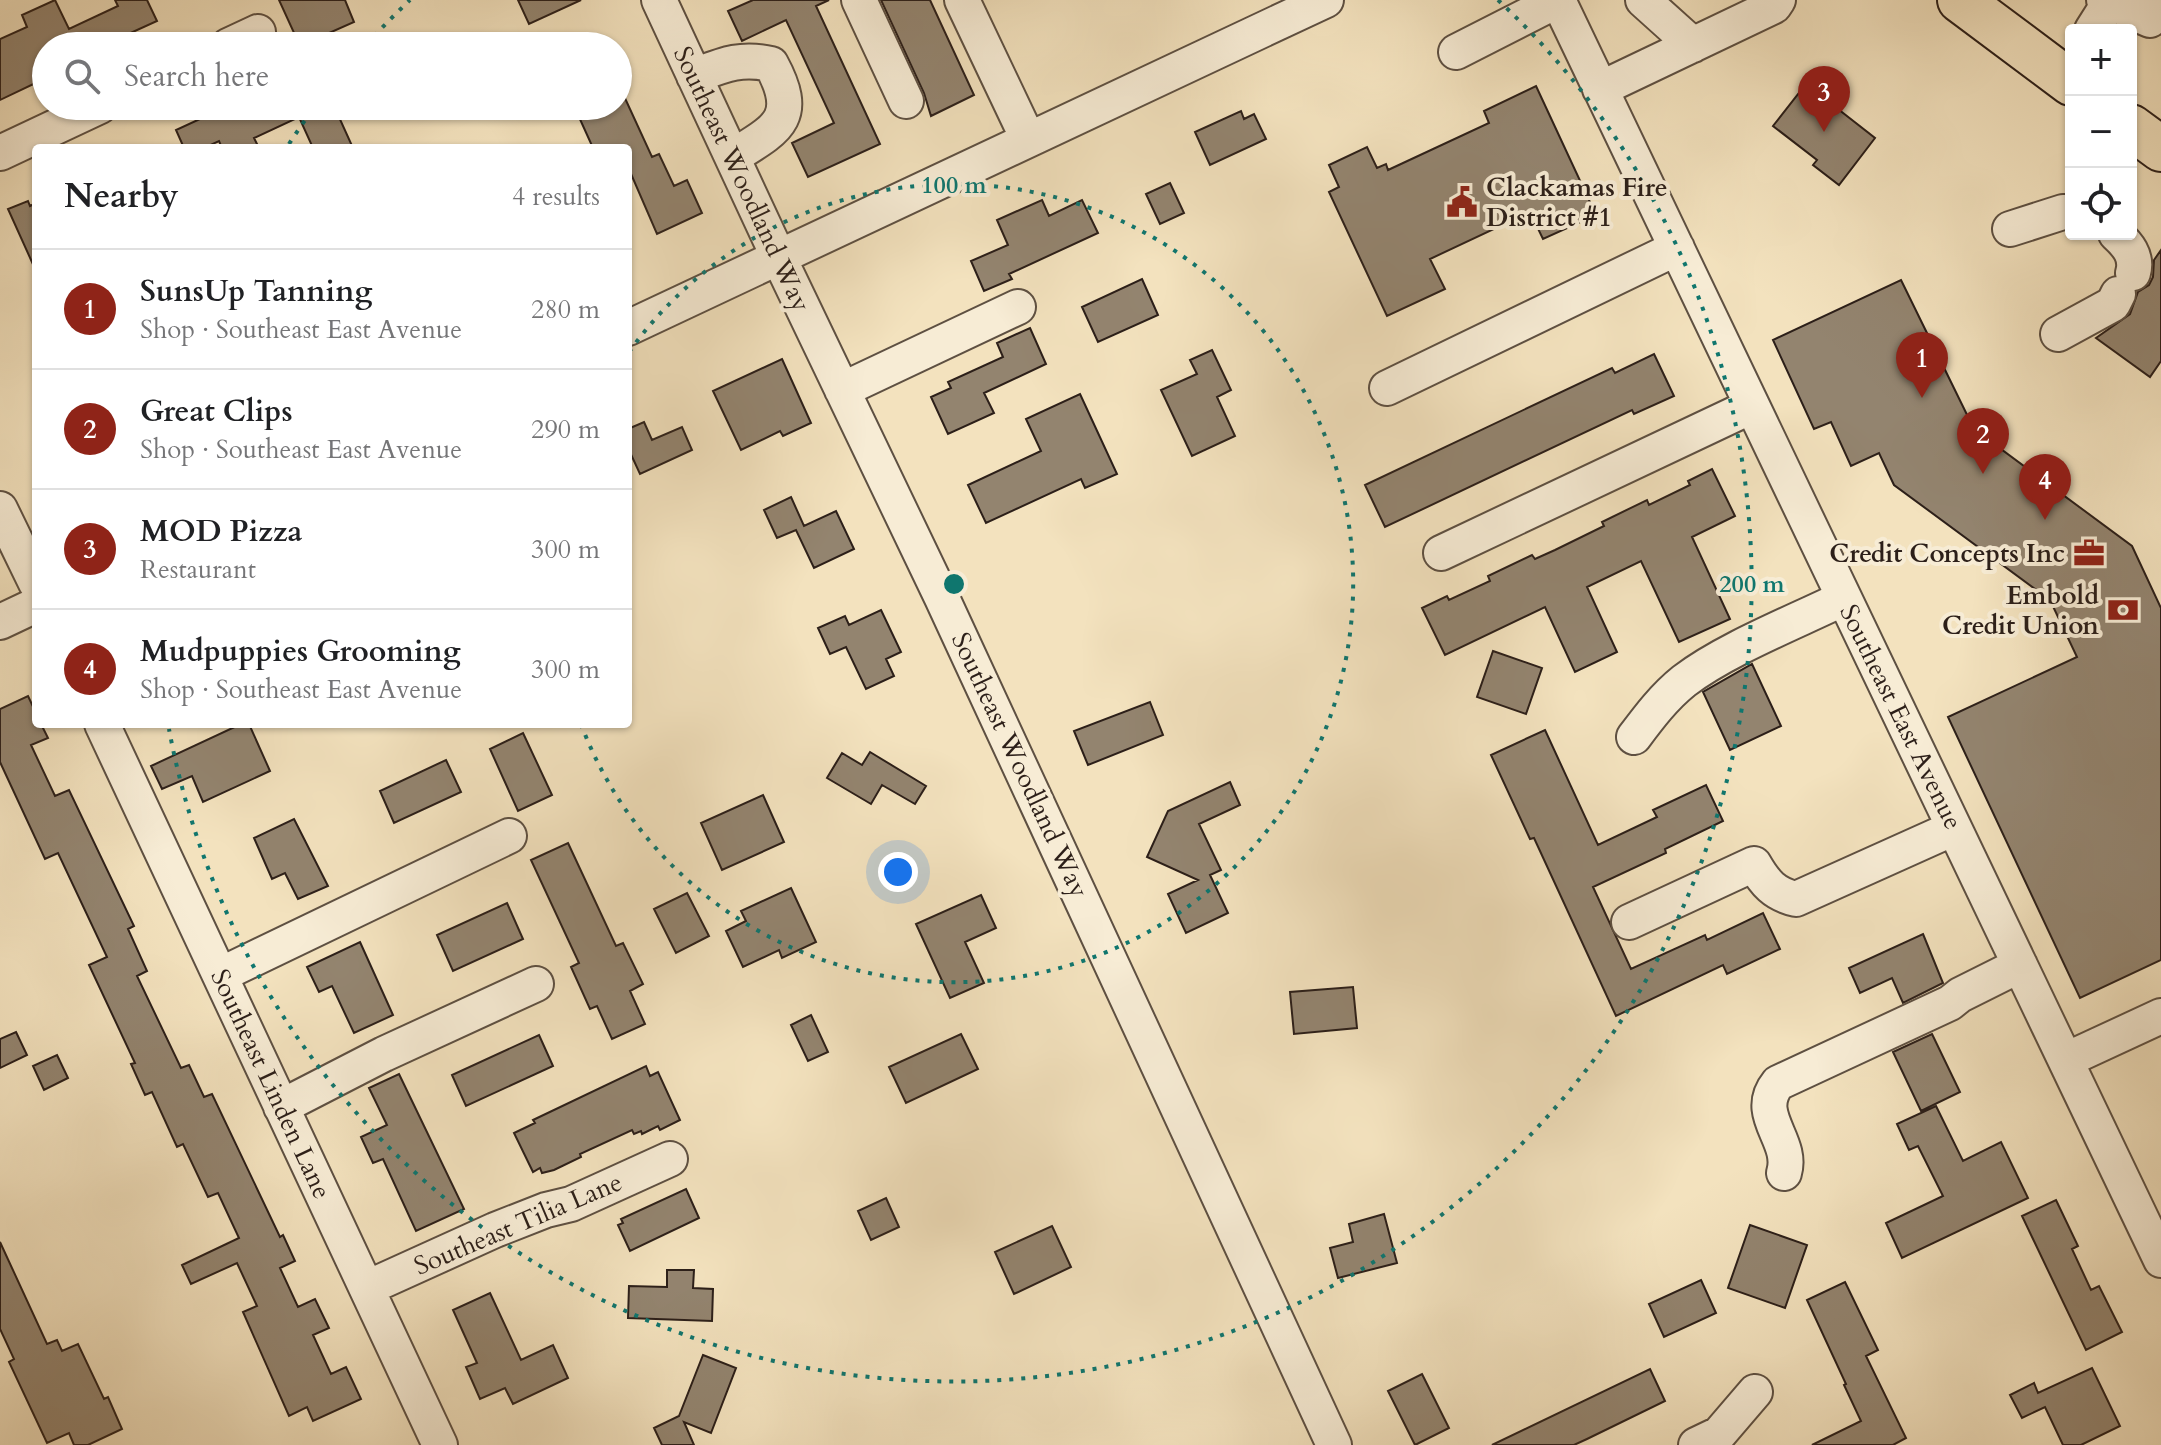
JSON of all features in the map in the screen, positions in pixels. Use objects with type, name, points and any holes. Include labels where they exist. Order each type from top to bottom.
[{"type":"main road","points":[[1960,0],[2065,71]]},
{"type":"main road","points":[[2137,131],[2161,149]]},
{"type":"street","name":"Southeast Woodland Way","points":[[659,0],[972,663],[1334,1445]]},
{"type":"street","points":[[859,0],[906,101]]},
{"type":"street","points":[[962,0],[1028,139]]},
{"type":"street","points":[[632,326],[1326,0]]},
{"type":"street","points":[[1456,52],[1558,0]]},
{"type":"street","name":"Southeast East Avenue","points":[[1558,0],[2161,1260]]},
{"type":"street","points":[[1643,0],[1693,45]]},
{"type":"street","points":[[1600,89],[1693,45],[1730,14],[1774,6],[1778,0]]},
{"type":"street","points":[[2104,8],[2150,20],[2161,0]]},
{"type":"street","points":[[694,76],[748,59],[771,64],[781,82],[786,101],[783,116],[768,134],[732,157]]},
{"type":"street","points":[[0,153],[70,120]]},
{"type":"street","points":[[2010,229],[2065,212]]},
{"type":"street","points":[[1387,388],[1677,248]]},
{"type":"street","points":[[2058,334],[2118,274]]},
{"type":"street","points":[[842,390],[1018,307]]},
{"type":"street","points":[[1441,553],[1752,406]]},
{"type":"street","points":[[0,509],[32,575]]},
{"type":"street","points":[[1634,737],[1657,706],[1684,681],[1711,663],[1844,598]]},
{"type":"street","points":[[0,622],[32,607]]},
{"type":"street","name":"Southeast Linden Lane","points":[[110,728],[220,975],[440,1445]]},
{"type":"street","points":[[1629,922],[1754,864],[1763,880],[1778,895],[1796,899],[1954,828]]},
{"type":"street","points":[[220,975],[509,836]]},
{"type":"street","points":[[1784,1173],[1786,1166],[1781,1141],[1773,1123],[1769,1100],[1778,1083],[1950,1003],[2020,965]]},
{"type":"street","points":[[281,1107],[384,1054],[536,984]]},
{"type":"street","points":[[2066,1060],[2161,1016]]},
{"type":"street","name":"Southeast Tilia Lane","points":[[367,1288],[495,1230],[546,1210],[571,1204],[670,1159]]},
{"type":"street","points":[[1696,1445],[1719,1434],[1755,1392]]},
{"type":"building","points":[[55,0],[69,29],[118,6],[115,0],[147,0],[157,21],[133,32],[32,32],[32,85],[0,100],[0,39],[27,27],[22,15]]},
{"type":"building","points":[[279,0],[345,0],[354,22],[332,32],[294,32]]},
{"type":"building","points":[[518,0],[581,0],[529,24]]},
{"type":"building","points":[[753,0],[829,0],[816,6],[880,144],[808,177],[792,143],[834,123],[786,20],[742,41],[728,11]]},
{"type":"building","points":[[881,0],[930,0],[974,95],[931,116],[924,93]]},
{"type":"building","points":[[1806,84],[1875,138],[1839,185],[1813,165],[1817,160],[1773,126]]},
{"type":"building","name":"Clackamas Fire District #1","points":[[1536,86],[1596,215],[1543,239],[1530,212],[1430,259],[1445,289],[1387,316],[1329,192],[1339,187],[1329,165],[1367,147],[1377,168],[1386,164],[1388,170],[1489,123],[1484,111]]},
{"type":"building","points":[[1241,111],[1244,119],[1254,114],[1266,139],[1210,165],[1195,132]]},
{"type":"building","points":[[632,113],[652,157],[659,154],[674,186],[687,180],[702,213],[657,234],[632,176],[632,144],[591,144],[580,120],[632,120]]},
{"type":"building","points":[[198,120],[293,120],[254,138],[257,144],[220,144],[219,141],[213,144],[182,144],[176,130]]},
{"type":"building","points":[[300,120],[340,120],[351,144],[311,144]]},
{"type":"building","points":[[1170,183],[1184,213],[1160,224],[1146,194]]},
{"type":"building","points":[[1042,200],[1049,216],[1082,200],[1098,233],[1009,274],[1012,279],[984,291],[971,261],[1008,245],[997,220]]},
{"type":"building","points":[[28,201],[32,205],[32,262],[8,209]]},
{"type":"building","points":[[2161,250],[2161,361],[2150,377],[2096,338],[2130,314],[2138,292],[2149,285],[2153,277],[2154,260]]},
{"type":"building","points":[[1142,279],[1158,315],[1098,342],[1082,307]]},
{"type":"building","points":[[1901,280],[1974,429],[2132,546],[2161,608],[2161,960],[2080,998],[1948,717],[2077,657],[2050,600],[1894,485],[1879,453],[1851,466],[1831,422],[1814,429],[1773,340]]},
{"type":"building","points":[[1030,328],[1046,364],[984,393],[994,413],[948,434],[931,397],[951,388],[948,382],[1003,357],[997,343]]},
{"type":"building","points":[[1212,350],[1231,390],[1217,397],[1235,436],[1192,456],[1161,390],[1197,374],[1190,360]]},
{"type":"building","points":[[1654,354],[1674,396],[1634,414],[1632,410],[1385,527],[1365,485],[1612,368],[1615,373]]},
{"type":"building","points":[[782,359],[811,423],[783,436],[780,431],[741,450],[713,391]]},
{"type":"building","points":[[1080,394],[1117,474],[1085,488],[1081,479],[986,523],[968,485],[1041,451],[1026,419]]},
{"type":"building","points":[[644,422],[652,440],[682,427],[692,450],[640,474],[632,457],[632,427]]},
{"type":"building","points":[[1712,469],[1735,516],[1692,537],[1730,619],[1679,642],[1641,561],[1587,587],[1617,652],[1575,672],[1545,607],[1445,655],[1422,608],[1447,596],[1449,600],[1490,581],[1488,576],[1532,555],[1535,559],[1555,550],[1647,500],[1649,505],[1690,485],[1688,481]]},
{"type":"building","points":[[791,497],[804,526],[836,511],[854,549],[814,568],[796,530],[777,538],[764,510]]},
{"type":"building","points":[[881,610],[901,652],[886,659],[894,676],[866,689],[846,647],[830,654],[818,628],[845,616],[849,625]]},
{"type":"building","points":[[1493,651],[1542,668],[1526,714],[1477,697]]},
{"type":"building","points":[[1752,664],[1781,726],[1730,750],[1703,692]]},
{"type":"building","points":[[28,696],[32,704],[32,728],[43,728],[48,738],[31,745],[55,796],[69,790],[134,926],[128,929],[147,971],[137,976],[181,1068],[189,1065],[204,1097],[212,1094],[280,1237],[283,1235],[295,1261],[280,1268],[298,1307],[315,1299],[329,1328],[313,1335],[331,1374],[346,1367],[361,1399],[313,1421],[307,1407],[289,1416],[243,1312],[257,1306],[237,1263],[191,1284],[182,1265],[239,1238],[218,1193],[208,1197],[183,1144],[177,1147],[152,1092],[145,1095],[131,1064],[135,1063],[89,965],[107,957],[58,853],[45,859],[0,762],[0,709]]},
{"type":"building","points":[[1150,702],[1163,735],[1088,765],[1074,731]]},
{"type":"building","points":[[232,728],[251,728],[270,771],[203,802],[192,776],[162,789],[151,766]]},
{"type":"building","points":[[1545,730],[1598,845],[1657,817],[1653,810],[1706,785],[1723,821],[1665,849],[1666,853],[1593,887],[1631,969],[1705,935],[1707,940],[1763,913],[1780,949],[1727,974],[1723,965],[1616,1016],[1534,838],[1530,839],[1491,755]]},
{"type":"building","points":[[523,733],[552,795],[518,811],[490,749]]},
{"type":"building","points":[[870,752],[926,786],[915,804],[882,785],[871,804],[827,778],[842,753],[862,765]]},
{"type":"building","points":[[446,760],[461,792],[394,823],[380,791]]},
{"type":"building","points":[[1230,782],[1240,805],[1199,824],[1221,870],[1210,875],[1228,913],[1186,933],[1168,894],[1198,880],[1147,857],[1168,811]]},
{"type":"building","points":[[763,795],[784,842],[722,870],[701,823]]},
{"type":"building","points":[[294,819],[328,886],[298,899],[285,873],[272,879],[254,838]]},
{"type":"building","points":[[568,843],[616,946],[623,943],[643,984],[630,991],[645,1024],[612,1039],[597,1006],[590,1009],[571,967],[579,963],[531,860]]},
{"type":"building","points":[[791,888],[816,942],[782,958],[779,950],[743,967],[726,931],[746,921],[741,911]]},
{"type":"building","points":[[687,893],[709,936],[676,953],[654,909]]},
{"type":"building","points":[[981,895],[996,928],[965,942],[984,983],[950,998],[916,924]]},
{"type":"building","points":[[507,903],[523,939],[453,971],[437,935]]},
{"type":"building","points":[[1923,934],[1943,983],[1903,1003],[1892,978],[1860,993],[1849,968]]},
{"type":"building","points":[[360,942],[393,1015],[354,1033],[332,986],[319,992],[307,967]]},
{"type":"building","points":[[1353,987],[1357,1028],[1294,1034],[1290,992]]},
{"type":"building","points":[[811,1015],[828,1052],[808,1061],[791,1025]]},
{"type":"building","points":[[16,1032],[27,1055],[0,1068],[0,1039]]},
{"type":"building","points":[[961,1034],[978,1069],[906,1103],[889,1067]]},
{"type":"building","points":[[1932,1034],[1960,1092],[1921,1111],[1893,1052]]},
{"type":"building","points":[[539,1035],[553,1066],[466,1106],[452,1075]]},
{"type":"building","points":[[57,1055],[68,1078],[44,1090],[33,1066]]},
{"type":"building","points":[[646,1066],[650,1076],[658,1072],[680,1120],[660,1130],[658,1126],[642,1134],[641,1131],[634,1134],[632,1130],[554,1170],[542,1173],[540,1168],[533,1172],[514,1133],[535,1123],[533,1120]]},
{"type":"building","points":[[399,1074],[464,1209],[416,1231],[383,1159],[373,1163],[361,1137],[387,1125],[369,1088]]},
{"type":"building","points":[[1936,1106],[1963,1161],[2001,1142],[2028,1198],[1902,1258],[1886,1223],[1943,1196],[1918,1146],[1909,1150],[1897,1124]]},
{"type":"building","points":[[686,1189],[699,1218],[630,1251],[618,1225],[623,1223],[621,1219]]},
{"type":"building","points":[[886,1198],[899,1227],[871,1240],[858,1211]]},
{"type":"building","points":[[2056,1200],[2078,1246],[2072,1249],[2091,1290],[2099,1286],[2122,1332],[2086,1350],[2022,1216]]},
{"type":"building","points":[[1384,1214],[1397,1263],[1338,1278],[1330,1248],[1353,1242],[1349,1224]]},
{"type":"building","points":[[1750,1225],[1807,1245],[1785,1308],[1728,1288]]},
{"type":"building","points":[[1052,1226],[1071,1267],[1014,1294],[995,1252]]},
{"type":"building","points":[[0,1242],[47,1344],[57,1340],[62,1351],[78,1344],[122,1429],[88,1445],[74,1445],[69,1433],[47,1443],[9,1362],[14,1359],[0,1329]]},
{"type":"building","points":[[667,1270],[694,1270],[693,1288],[713,1289],[712,1321],[628,1318],[629,1286],[667,1287]]},
{"type":"building","points":[[1701,1280],[1716,1313],[1664,1337],[1649,1304]]},
{"type":"building","points":[[1845,1282],[1878,1350],[1866,1356],[1906,1438],[1893,1445],[1812,1445],[1861,1421],[1807,1300]]},
{"type":"building","points":[[490,1293],[521,1360],[553,1345],[568,1378],[513,1404],[505,1388],[480,1399],[466,1367],[477,1363],[453,1310]]},
{"type":"building","points":[[703,1355],[736,1368],[711,1433],[684,1422],[694,1445],[662,1445],[654,1428],[679,1416]]},
{"type":"building","points":[[2092,1368],[2120,1426],[2081,1445],[2063,1445],[2045,1407],[2022,1418],[2010,1395],[2034,1383],[2038,1393]]},
{"type":"building","points":[[1650,1369],[1665,1401],[1587,1439],[1574,1445],[1492,1445]]},
{"type":"building","points":[[1422,1374],[1449,1428],[1415,1445],[1388,1391]]},
{"type":"place","name":"MOD Pizza","points":[[1824,132]]},
{"type":"place","name":"Clackamas Fire District #1","points":[[1462,202]]},
{"type":"place","name":"SunsUp Tanning","points":[[1922,398]]},
{"type":"place","name":"Great Clips","points":[[1983,474]]},
{"type":"place","name":"Mudpuppies Grooming","points":[[2045,520]]},
{"type":"place","name":"Credit Concepts Inc","points":[[2089,553]]},
{"type":"place","name":"Embold Credit Union","points":[[2123,610]]}]
